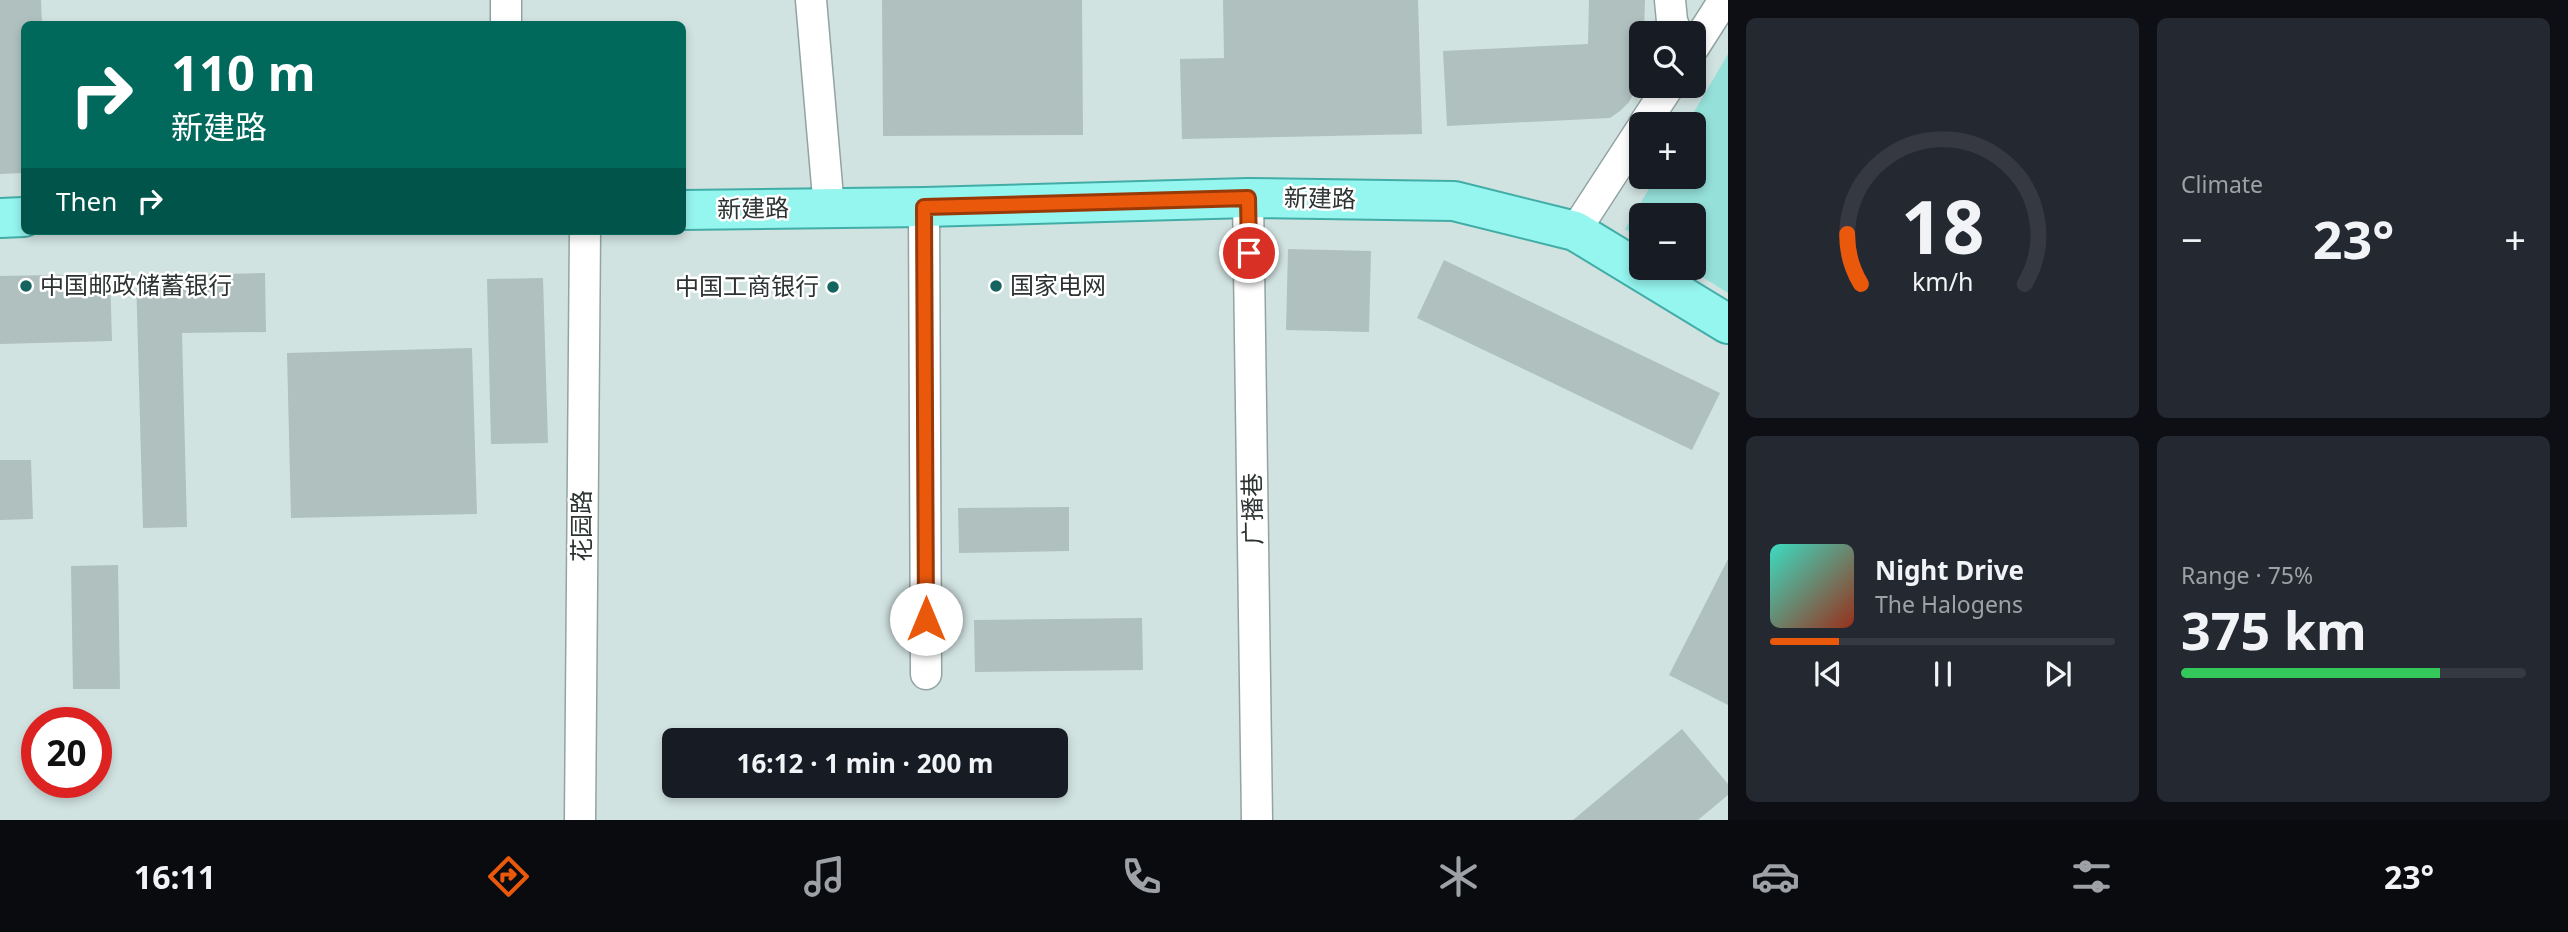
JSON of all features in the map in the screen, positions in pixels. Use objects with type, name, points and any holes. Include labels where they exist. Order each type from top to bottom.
[{"type":"main road","name":"新建路","points":[[686,210],[1248,198],[1454,201],[1575,232],[1728,324]]},
{"type":"main road","points":[[0,218],[21,217]]},
{"type":"street","points":[[506,0],[506,21]]},
{"type":"street","points":[[811,0],[829,209]]},
{"type":"street","points":[[1670,0],[1672,21]]},
{"type":"street","points":[[1706,28],[1724,0]]},
{"type":"street","points":[[1575,232],[1629,148]]},
{"type":"street","name":"广播巷","points":[[1248,198],[1257,820]]},
{"type":"street","points":[[924,207],[926,674]]},
{"type":"street","name":"花园路","points":[[580,820],[585,235]]},
{"type":"shaded area","points":[[1728,54],[1728,293],[1706,279],[1706,203],[1640,203],[1649,189],[1706,189],[1706,112],[1694,112],[1702,98],[1706,98],[1706,92]]},
{"type":"building","points":[[0,0],[41,0],[42,21],[21,21],[21,173],[0,174]]},
{"type":"building","points":[[882,0],[1082,0],[1083,135],[883,136]]},
{"type":"building","points":[[1223,0],[1418,0],[1422,134],[1182,139],[1180,59],[1224,58]]},
{"type":"building","points":[[1589,0],[1645,0],[1644,21],[1629,21],[1629,98],[1631,98],[1610,118],[1447,126],[1443,51],[1588,44]]},
{"type":"building","points":[[1288,249],[1371,251],[1369,332],[1286,330]]},
{"type":"building","points":[[1444,260],[1720,393],[1692,450],[1417,318]]},
{"type":"building","points":[[265,273],[266,332],[182,333],[187,527],[143,528],[136,276]]},
{"type":"building","points":[[110,274],[112,341],[0,344],[0,276]]},
{"type":"building","points":[[543,278],[548,443],[491,444],[487,279]]},
{"type":"building","points":[[472,348],[477,514],[291,518],[287,353]]},
{"type":"building","points":[[0,460],[31,460],[33,519],[0,520]]},
{"type":"building","points":[[1069,507],[1069,551],[959,553],[958,508]]},
{"type":"building","points":[[1728,559],[1728,705],[1669,675]]},
{"type":"building","points":[[118,565],[120,689],[73,689],[71,566]]},
{"type":"building","points":[[1142,618],[1143,670],[975,672],[974,620]]},
{"type":"building","points":[[1682,729],[1728,784],[1728,795],[1698,820],[1573,820]]},
{"type":"place","name":"中国邮政储蓄银行","points":[[26,286]]},
{"type":"place","name":"国家电网","points":[[996,286]]},
{"type":"place","name":"中国工商银行","points":[[833,287]]},
{"type":"route","points":[[926,619],[924,207],[1248,198],[1249,253]]}]
